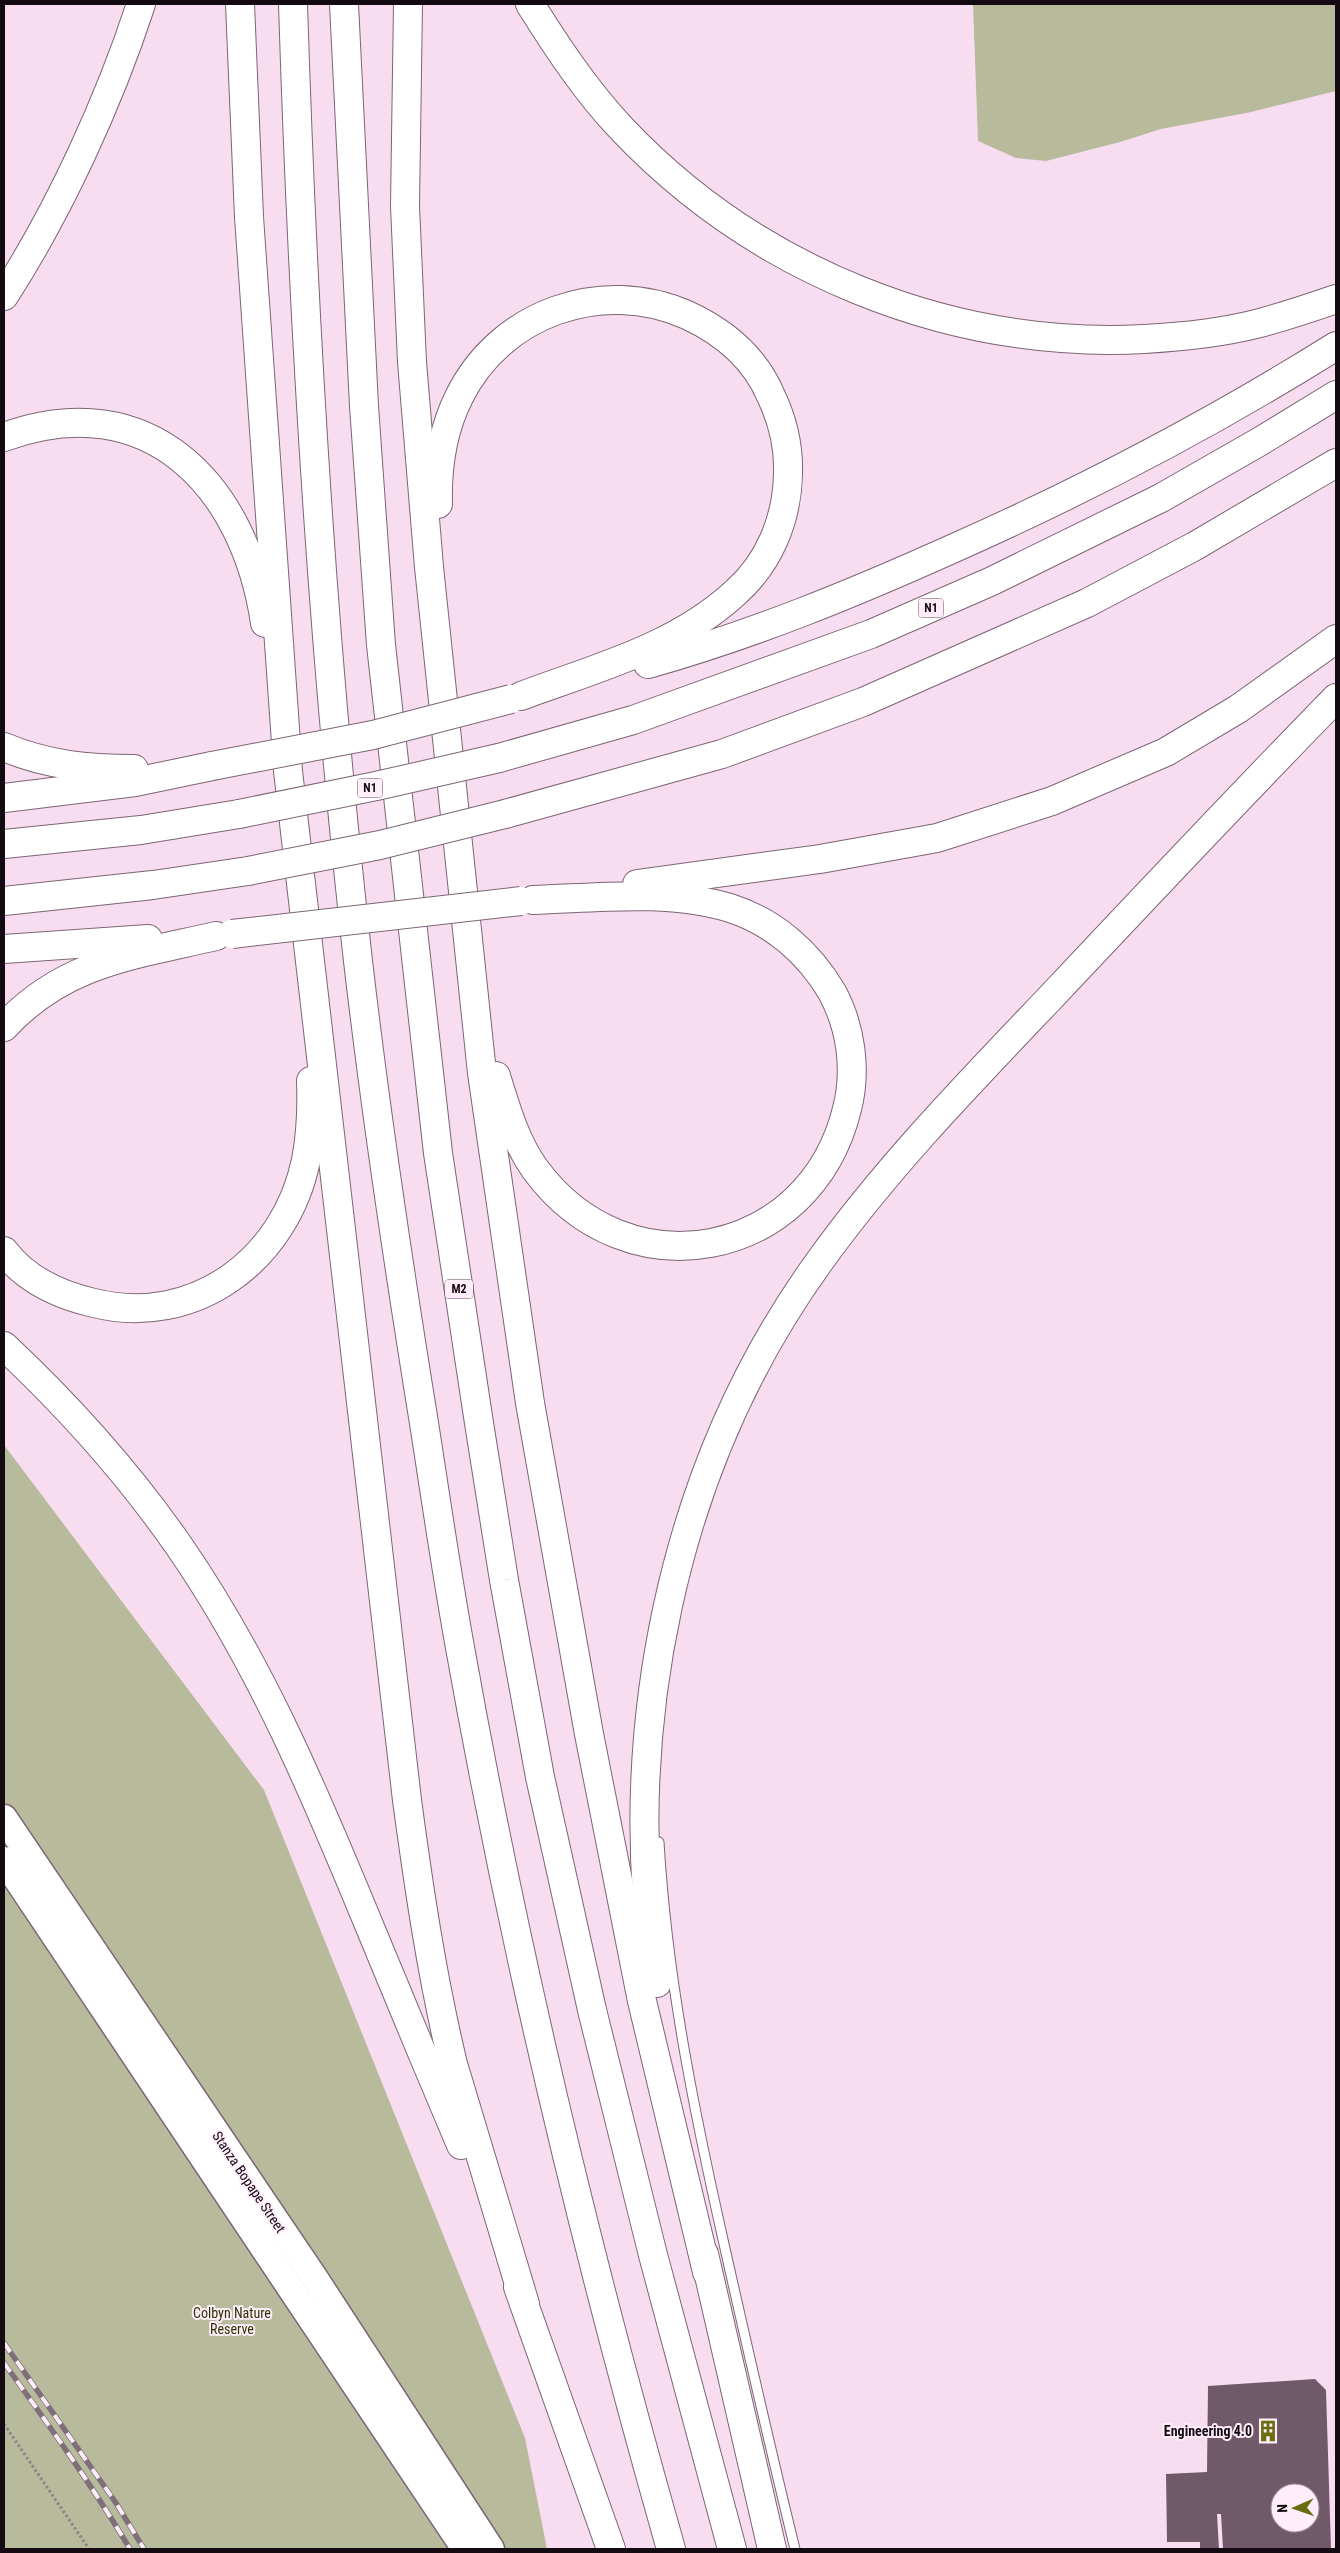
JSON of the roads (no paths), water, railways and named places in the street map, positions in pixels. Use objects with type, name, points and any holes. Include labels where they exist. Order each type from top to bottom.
[{"type":"highway","points":[[4,296],[52,213],[88,137],[118,68],[141,4]]},
{"type":"highway","points":[[240,4],[249,217],[288,770],[305,929],[332,1130],[420,1902],[433,1977],[453,2064],[525,2304]]},
{"type":"highway","points":[[293,4],[297,139],[312,400],[332,692],[358,960],[390,1214],[460,1651],[495,1828],[539,2034],[592,2251],[672,2549]]},
{"type":"highway","name":"M2","points":[[344,4],[364,406],[381,645],[438,1153],[476,1404],[504,1580],[538,1767],[588,1990],[653,2255],[732,2549]]},
{"type":"highway","points":[[408,4],[405,206],[410,324],[427,548],[446,721],[471,986],[490,1132],[552,1536],[642,2001],[772,2549]]},
{"type":"highway","points":[[530,4],[600,104],[622,129],[679,182],[750,236],[813,270],[862,292],[944,319],[987,328],[1076,340],[1167,338],[1219,331],[1255,324],[1336,299]]},
{"type":"highway","points":[[446,721],[437,494],[443,440],[459,397],[472,376],[501,344],[532,321],[553,311],[570,305],[609,299],[629,299],[677,311],[712,328],[728,339],[758,371],[779,412],[789,455],[788,490],[776,534],[768,554],[749,580],[721,605],[696,623],[645,650],[516,697]]},
{"type":"highway","points":[[4,798],[135,782],[373,735],[666,659],[846,596],[1095,483],[1198,428],[1336,346]]},
{"type":"highway","name":"N1","points":[[4,844],[141,830],[239,814],[499,758],[633,720],[871,634],[992,581],[1161,498],[1260,442],[1336,395]]},
{"type":"highway","points":[[4,437],[47,424],[95,423],[119,428],[142,435],[162,446],[184,461],[215,493],[241,538],[254,573],[264,620],[278,717],[288,770]]},
{"type":"highway","points":[[4,901],[153,885],[248,871],[380,845],[504,814],[722,754],[889,690],[1087,603],[1195,546],[1336,463]]},
{"type":"highway","points":[[4,949],[224,935],[527,900],[830,858],[937,838],[1061,798],[1166,752],[1238,709],[1336,639]]},
{"type":"highway","points":[[707,2272],[658,1990],[646,1896],[644,1792],[653,1687],[672,1590],[701,1486],[739,1397],[782,1320],[817,1264],[914,1141],[1336,698]]},
{"type":"highway","points":[[4,747],[48,763],[75,767],[108,769],[209,766]]},
{"type":"highway","points":[[462,882],[496,1076],[508,1116],[535,1168],[556,1192],[583,1216],[603,1228],[626,1238],[670,1245],[690,1246],[728,1239],[760,1226],[786,1211],[821,1172],[833,1150],[843,1126],[852,1080],[852,1061],[844,1020],[837,1001],[813,964],[775,928],[730,908],[705,902],[675,898],[527,900]]},
{"type":"highway","points":[[4,1251],[31,1278],[79,1300],[125,1308],[151,1308],[195,1298],[242,1270],[265,1248],[290,1208],[306,1161],[309,1140],[311,1096],[305,929]]},
{"type":"highway","points":[[4,1027],[37,995],[62,979],[89,967],[224,935]]},
{"type":"highway","points":[[4,1346],[72,1415],[135,1488],[178,1546],[246,1655],[304,1769],[473,2174],[525,2304],[611,2549]]},
{"type":"main road","name":"Stanza Bopape Street","points":[[4,1818],[314,2276],[491,2549]]},
{"type":"main road","name":"Stanza Bopape Street","points":[[4,1860],[466,2549]]},
{"type":"lane","points":[[653,1687],[656,1781]]},
{"type":"lane","points":[[659,1835],[664,1923],[697,2123],[762,2416],[795,2549]]},
{"type":"railway","points":[[4,2343],[116,2503],[144,2549]]},
{"type":"railway","points":[[4,2363],[85,2478],[130,2549]]},
{"type":"place","name":"Engineering 4.0","points":[[1268,2431]]},
{"type":"park label","name":"Colbyn Nature Reserve","points":[[232,2322]]}]
